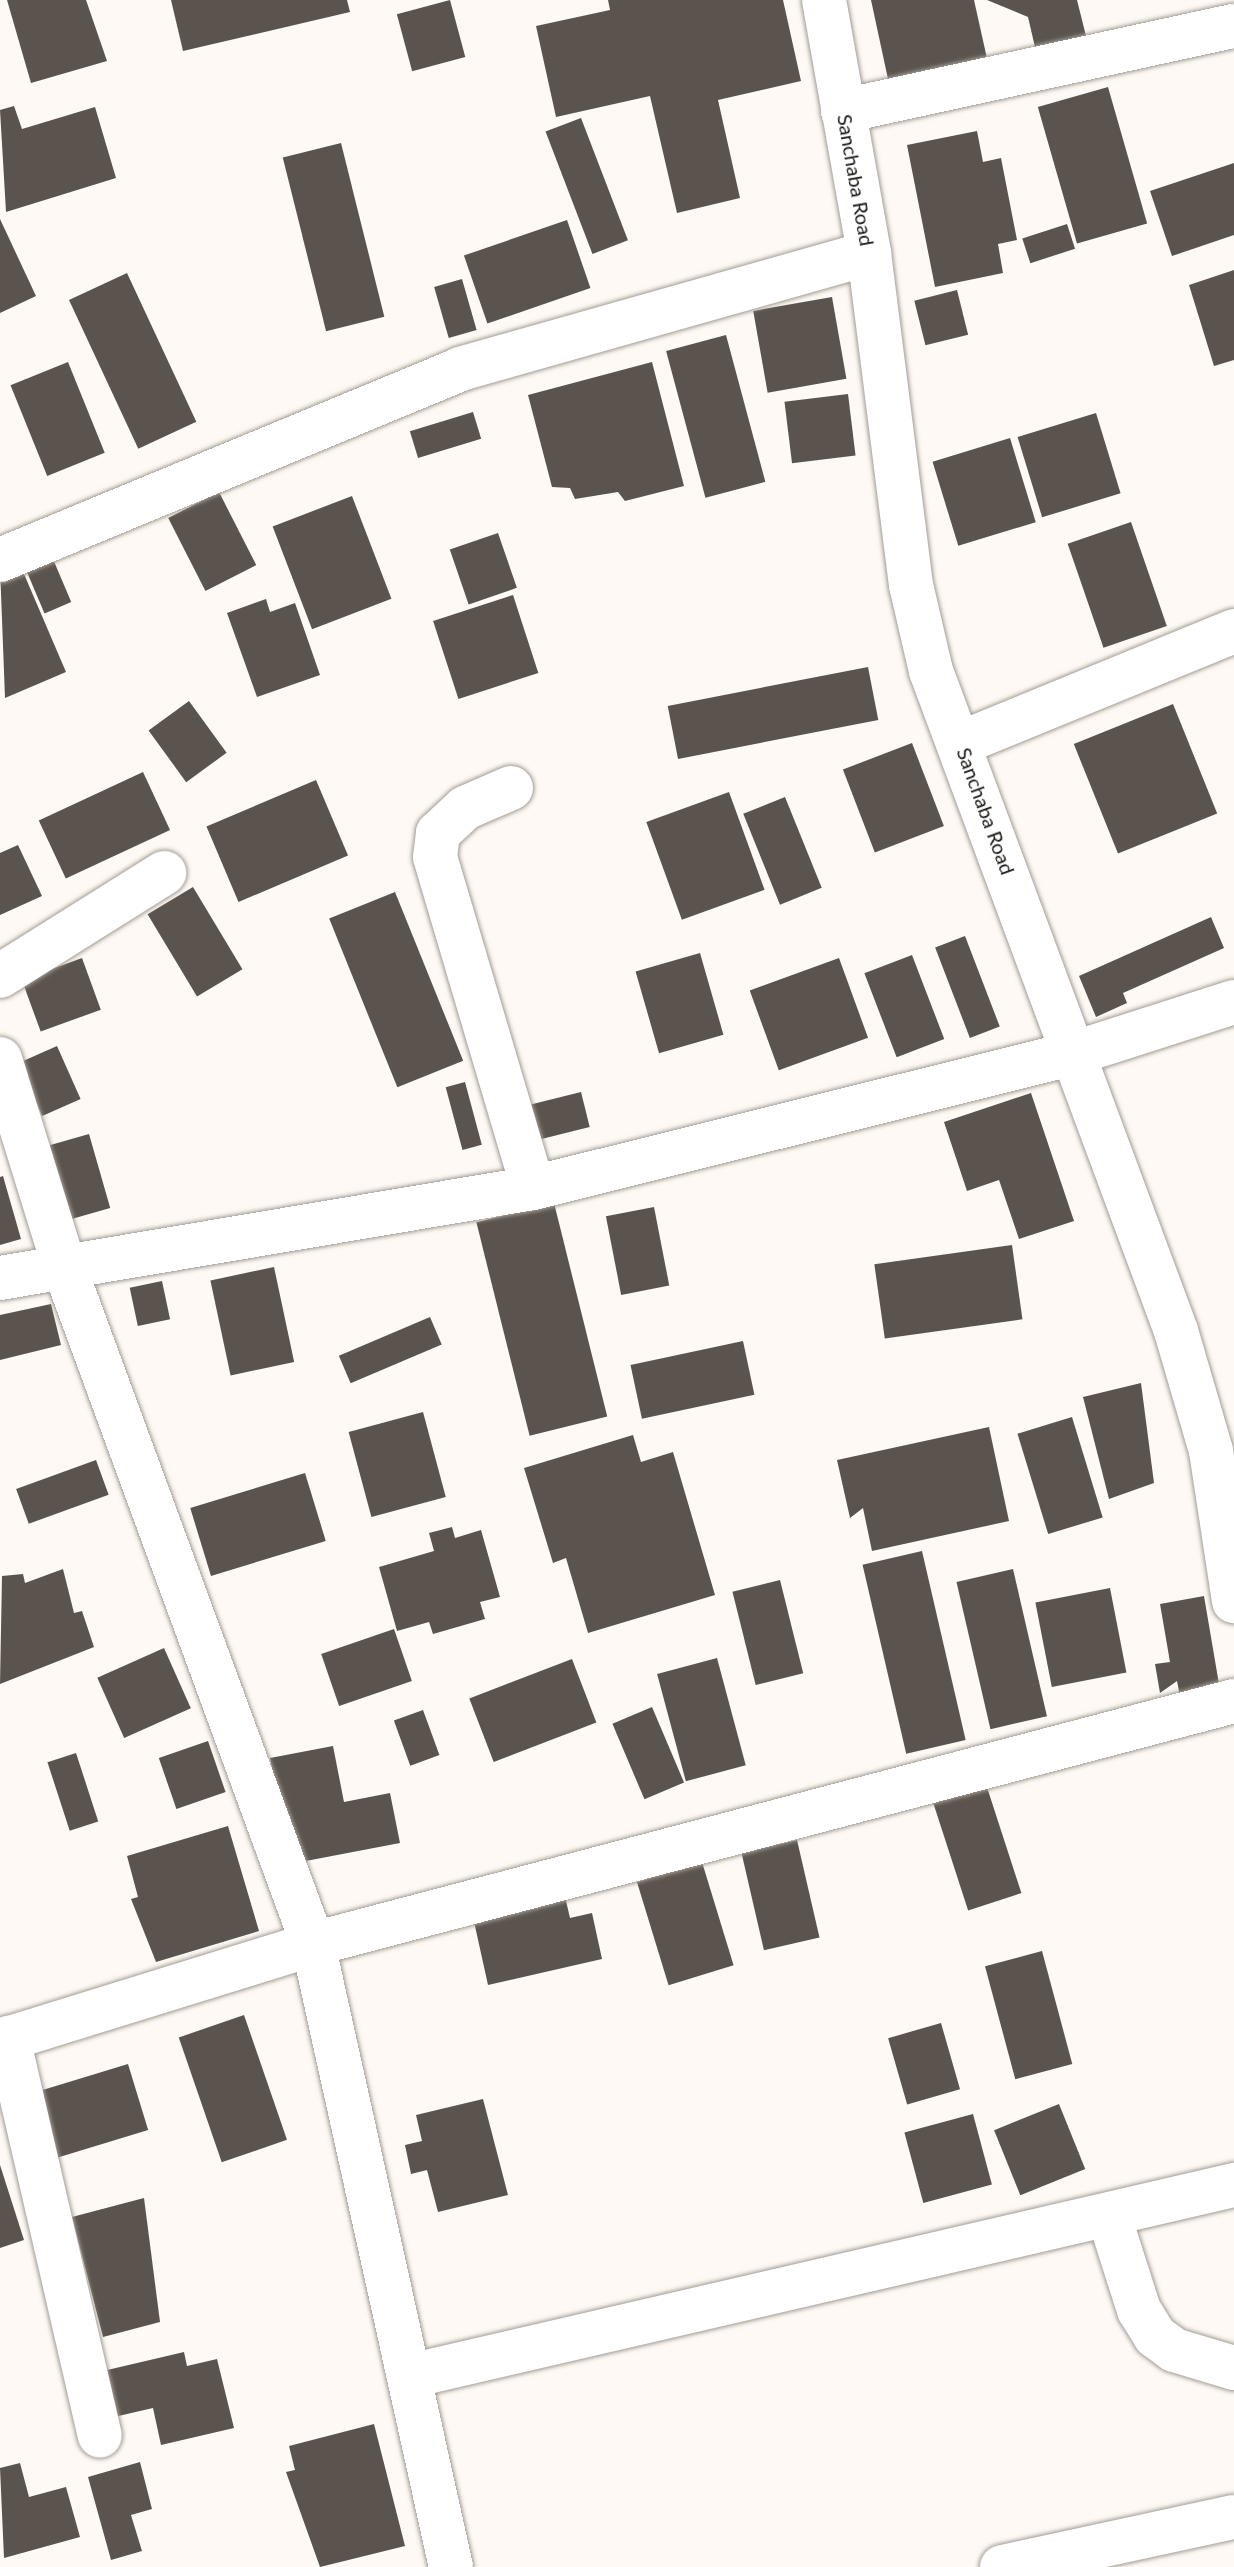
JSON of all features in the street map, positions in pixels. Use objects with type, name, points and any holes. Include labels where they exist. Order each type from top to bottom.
[{"type":"street","name":"Sanchaba Road","points":[[824,0],[869,253],[911,585],[931,671],[961,743],[1075,1053],[1211,1451],[1234,1601]]},
{"type":"street","points":[[843,111],[1234,26]]},
{"type":"street","points":[[0,560],[460,369],[869,253]]},
{"type":"street","points":[[961,743],[1234,631]]},
{"type":"street","points":[[511,788],[465,808],[438,833],[435,857],[533,1188]]},
{"type":"street","points":[[0,976],[164,873]]},
{"type":"street","points":[[0,1278],[533,1188],[1075,1053],[1234,1002]]},
{"type":"street","points":[[0,1059],[65,1269],[313,1944],[414,2375],[451,2567]]},
{"type":"street","points":[[100,2436],[4,2039],[313,1944],[1234,1701]]},
{"type":"street","points":[[414,2375],[1234,2185]]},
{"type":"street","points":[[1109,2216],[1139,2310],[1155,2336],[1174,2350],[1234,2368]]},
{"type":"street","points":[[1002,2567],[1234,2517]]},
{"type":"building","points":[[7,0],[86,0],[107,61],[31,83]]},
{"type":"building","points":[[171,0],[347,0],[350,12],[183,51]]},
{"type":"building","points":[[450,0],[465,57],[412,71],[397,14]]},
{"type":"building","points":[[608,0],[783,0],[801,81],[718,100],[740,198],[677,213],[650,96],[556,117],[536,26],[610,10]]},
{"type":"building","points":[[871,0],[974,0],[990,72],[891,93]]},
{"type":"building","points":[[987,0],[1077,0],[1089,48],[1038,60],[1028,17]]},
{"type":"building","points":[[1108,87],[1147,223],[1077,244],[1038,107]]},
{"type":"building","points":[[14,106],[22,129],[95,107],[116,178],[6,212],[0,110]]},
{"type":"building","points":[[581,118],[628,240],[592,254],[546,132]]},
{"type":"building","points":[[977,131],[983,162],[1001,158],[1017,240],[998,244],[1003,273],[935,287],[907,145]]},
{"type":"building","points":[[341,143],[384,317],[326,331],[283,158]]},
{"type":"building","points":[[1234,163],[1234,235],[1172,256],[1150,191]]},
{"type":"building","points":[[0,219],[36,296],[0,313]]},
{"type":"building","points":[[567,220],[590,288],[487,324],[464,255]]},
{"type":"building","points":[[1067,224],[1075,249],[1030,263],[1022,239]]},
{"type":"building","points":[[1234,270],[1234,360],[1214,366],[1189,285]]},
{"type":"building","points":[[127,273],[196,422],[138,449],[69,300]]},
{"type":"building","points":[[462,279],[477,330],[449,338],[434,287]]},
{"type":"building","points":[[957,290],[968,335],[925,345],[914,301]]},
{"type":"building","points":[[832,297],[846,379],[768,393],[753,311]]},
{"type":"building","points":[[726,335],[765,482],[705,498],[666,351]]},
{"type":"building","points":[[68,362],[105,453],[47,476],[11,385]]},
{"type":"building","points":[[652,362],[684,486],[625,501],[618,492],[575,499],[570,488],[552,487],[528,395]]},
{"type":"building","points":[[848,394],[856,456],[792,463],[784,402]]},
{"type":"building","points":[[473,412],[481,439],[418,458],[410,431]]},
{"type":"building","points":[[1096,413],[1121,493],[1042,517],[1018,437]]},
{"type":"building","points":[[1010,438],[1036,522],[958,546],[933,462]]},
{"type":"building","points":[[219,492],[256,565],[205,591],[168,518]]},
{"type":"building","points":[[352,496],[391,599],[312,629],[273,526]]},
{"type":"building","points":[[1131,522],[1167,626],[1103,648],[1068,544]]},
{"type":"building","points":[[498,533],[517,588],[469,604],[450,550]]},
{"type":"building","points":[[47,545],[71,602],[45,613],[20,556]]},
{"type":"building","points":[[18,560],[66,672],[5,698],[0,567]]},
{"type":"building","points":[[513,595],[538,673],[458,699],[433,621]]},
{"type":"building","points":[[266,599],[270,612],[295,603],[320,675],[257,697],[227,613]]},
{"type":"building","points":[[868,667],[878,720],[678,759],[668,706]]},
{"type":"building","points":[[189,701],[227,753],[186,782],[149,730]]},
{"type":"building","points":[[1173,704],[1217,813],[1118,853],[1074,744]]},
{"type":"building","points":[[912,743],[944,826],[875,853],[843,770]]},
{"type":"building","points":[[143,772],[170,830],[66,879],[39,821]]},
{"type":"building","points":[[316,780],[348,855],[238,902],[206,826]]},
{"type":"building","points":[[729,792],[765,890],[682,920],[646,822]]},
{"type":"building","points":[[785,797],[822,888],[780,905],[743,814]]},
{"type":"building","points":[[18,845],[42,896],[0,915],[0,853]]},
{"type":"building","points":[[193,887],[242,969],[197,997],[148,914]]},
{"type":"building","points":[[395,892],[463,1061],[397,1087],[329,919]]},
{"type":"building","points":[[1211,917],[1224,948],[1123,993],[1127,1003],[1096,1017],[1079,976]]},
{"type":"building","points":[[965,936],[1000,1027],[970,1038],[935,947]]},
{"type":"building","points":[[700,953],[723,1035],[659,1053],[636,971]]},
{"type":"building","points":[[912,955],[944,1039],[897,1057],[864,973]]},
{"type":"building","points":[[82,958],[101,1010],[41,1032],[22,980]]},
{"type":"building","points":[[839,958],[868,1038],[779,1070],[750,990]]},
{"type":"building","points":[[57,1046],[81,1099],[42,1116],[19,1063]]},
{"type":"building","points":[[465,1082],[482,1145],[463,1150],[446,1087]]},
{"type":"building","points":[[581,1092],[590,1127],[532,1141],[524,1106]]},
{"type":"building","points":[[1031,1093],[1074,1221],[1019,1239],[999,1180],[967,1191],[944,1122]]},
{"type":"building","points":[[89,1134],[110,1208],[70,1220],[49,1146]]},
{"type":"building","points":[[3,1176],[21,1239],[0,1245],[0,1177]]},
{"type":"building","points":[[554,1203],[607,1416],[530,1436],[476,1222]]},
{"type":"building","points":[[654,1207],[669,1286],[621,1295],[606,1216]]},
{"type":"building","points":[[1012,1245],[1022,1319],[885,1339],[874,1264]]},
{"type":"building","points":[[274,1267],[294,1362],[231,1375],[210,1281]]},
{"type":"building","points":[[162,1281],[170,1319],[138,1326],[130,1288]]},
{"type":"building","points":[[51,1304],[61,1345],[0,1360],[0,1315]]},
{"type":"building","points":[[430,1317],[442,1345],[351,1383],[339,1356]]},
{"type":"building","points":[[743,1341],[754,1395],[642,1419],[631,1365]]},
{"type":"building","points":[[1141,1383],[1154,1483],[1109,1499],[1083,1397]]},
{"type":"building","points":[[423,1412],[446,1497],[371,1517],[349,1432]]},
{"type":"building","points":[[1072,1417],[1103,1517],[1048,1534],[1017,1434]]},
{"type":"building","points":[[989,1427],[1009,1521],[872,1551],[863,1508],[850,1518],[837,1460]]},
{"type":"building","points":[[633,1435],[641,1462],[673,1452],[715,1595],[588,1633],[566,1558],[553,1563],[524,1468]]},
{"type":"building","points":[[96,1460],[109,1495],[29,1524],[16,1489]]},
{"type":"building","points":[[305,1473],[326,1541],[211,1576],[190,1508]]},
{"type":"building","points":[[452,1527],[455,1538],[481,1530],[500,1597],[480,1602],[485,1619],[433,1634],[429,1622],[397,1631],[379,1567],[434,1551],[429,1533]]},
{"type":"building","points":[[922,1551],[966,1740],[906,1754],[863,1565]]},
{"type":"building","points":[[63,1569],[74,1613],[82,1611],[94,1647],[0,1684],[2,1576],[23,1574],[25,1583]]},
{"type":"building","points":[[1013,1569],[1047,1716],[990,1729],[956,1582]]},
{"type":"building","points":[[780,1580],[803,1673],[756,1685],[732,1592]]},
{"type":"building","points":[[1110,1588],[1126,1672],[1052,1687],[1035,1603]]},
{"type":"building","points":[[1204,1596],[1220,1690],[1180,1696],[1177,1681],[1160,1693],[1155,1664],[1170,1662],[1160,1604]]},
{"type":"building","points":[[394,1629],[412,1681],[339,1706],[321,1654]]},
{"type":"building","points":[[164,1648],[191,1708],[124,1738],[97,1678]]},
{"type":"building","points":[[717,1658],[746,1765],[686,1781],[657,1674]]},
{"type":"building","points":[[572,1659],[596,1722],[494,1762],[469,1698]]},
{"type":"building","points":[[652,1707],[684,1782],[644,1799],[612,1724]]},
{"type":"building","points":[[423,1710],[439,1755],[410,1766],[394,1721]]},
{"type":"building","points":[[208,1741],[226,1792],[176,1809],[159,1758]]},
{"type":"building","points":[[333,1746],[344,1802],[390,1793],[400,1843],[290,1864],[270,1758]]},
{"type":"building","points":[[76,1753],[98,1821],[70,1831],[47,1762]]},
{"type":"building","points":[[984,1778],[1021,1893],[968,1910],[931,1795]]},
{"type":"building","points":[[228,1826],[259,1931],[156,1962],[131,1899],[138,1897],[127,1856]]},
{"type":"building","points":[[797,1840],[819,1937],[764,1950],[741,1853]]},
{"type":"building","points":[[702,1862],[734,1965],[669,1985],[637,1882]]},
{"type":"building","points":[[563,1888],[570,1918],[592,1913],[602,1959],[488,1985],[471,1908]]},
{"type":"building","points":[[1042,1951],[1072,2064],[1015,2079],[985,1966]]},
{"type":"building","points":[[244,2015],[287,2140],[222,2162],[179,2037]]},
{"type":"building","points":[[941,2023],[960,2089],[907,2104],[888,2038]]},
{"type":"building","points":[[128,2064],[148,2130],[55,2158],[35,2092]]},
{"type":"building","points":[[483,2099],[508,2195],[438,2212],[427,2170],[411,2174],[405,2145],[422,2141],[416,2115]]},
{"type":"building","points":[[1059,2104],[1085,2169],[1020,2195],[994,2130]]},
{"type":"building","points":[[973,2114],[992,2185],[923,2203],[904,2132]]},
{"type":"building","points":[[0,2165],[24,2240],[0,2248]]},
{"type":"building","points":[[144,2198],[160,2322],[103,2337],[72,2217]]},
{"type":"building","points":[[184,2352],[187,2366],[217,2359],[234,2428],[161,2445],[153,2408],[114,2417],[103,2371]]},
{"type":"building","points":[[374,2424],[405,2546],[320,2567],[286,2472],[295,2470],[289,2446]]},
{"type":"building","points":[[140,2462],[152,2509],[131,2515],[142,2551],[111,2560],[88,2477]]},
{"type":"building","points":[[20,2463],[29,2497],[66,2487],[80,2537],[4,2558],[0,2468]]}]
